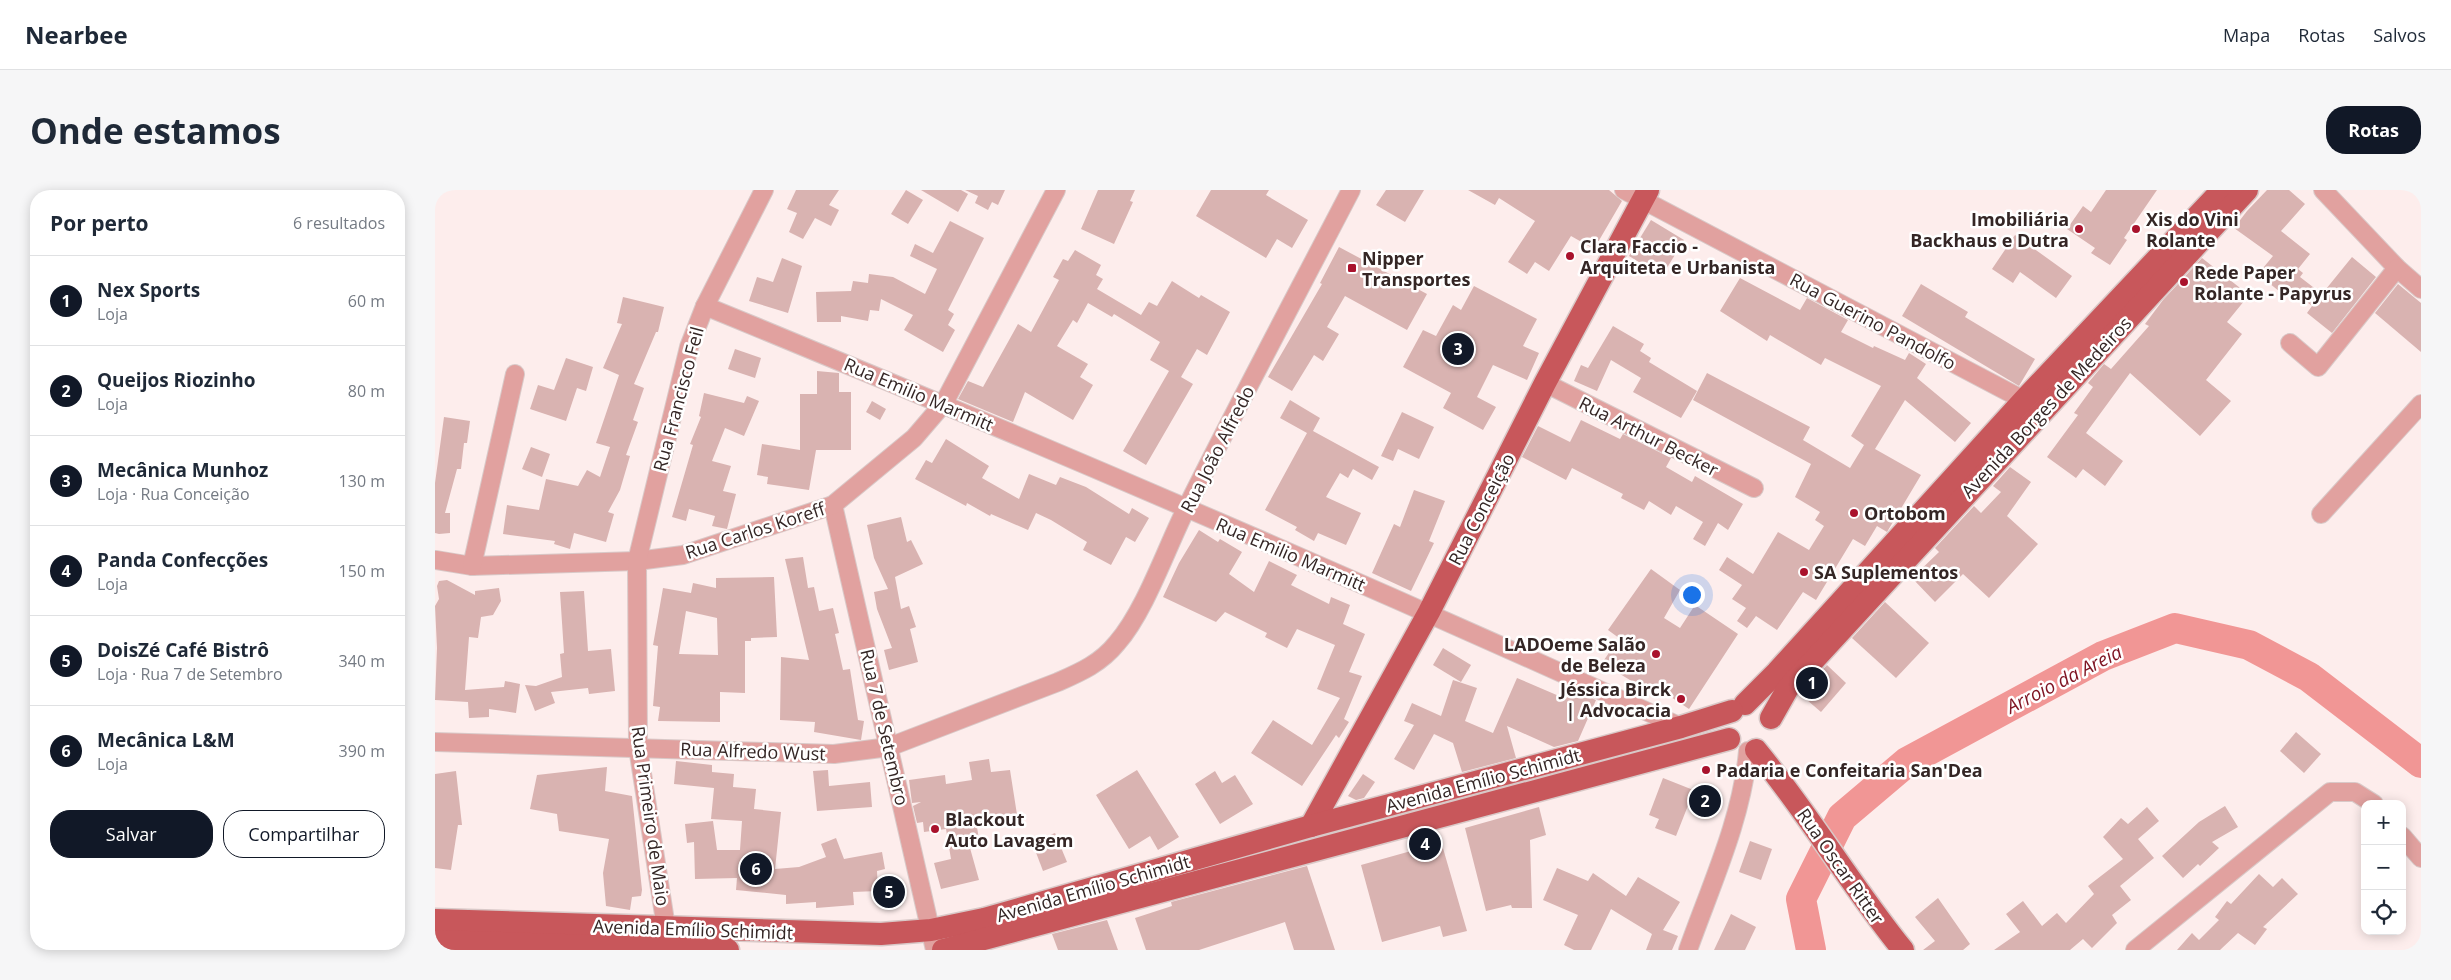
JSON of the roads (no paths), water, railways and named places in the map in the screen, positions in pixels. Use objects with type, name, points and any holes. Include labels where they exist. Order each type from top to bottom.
[{"type":"main road","name":"Avenida Borges de Medeiros","points":[[2213,213],[2222,190]]},
{"type":"main road","name":"Avenida Borges de Medeiros","points":[[1739,707],[1777,672],[2034,405],[2213,213],[2247,190]]},
{"type":"main road","name":"Rua Conceição","points":[[1311,826],[1429,612],[1545,383],[1638,193]]},
{"type":"main road","name":"Avenida Borges de Medeiros","points":[[1771,718],[1788,688],[2034,405]]},
{"type":"main road","points":[[1760,706],[1771,718],[1773,725],[1758,747],[1734,745],[1729,739],[1726,724],[1739,707],[1760,706]]},
{"type":"main road","name":"Avenida Emílio Schimidt","points":[[435,941],[669,942],[881,934],[933,940],[984,919],[1311,826],[1681,727],[1739,707]]},
{"type":"main road","name":"Avenida Emílio Schimidt","points":[[943,950],[1729,739]]},
{"type":"main road","name":"Rua Oscar Ritter","points":[[1758,747],[1879,920],[1903,950]]},
{"type":"main road","points":[[1553,761],[1560,783]]},
{"type":"main road","points":[[1311,826],[1315,850]]},
{"type":"main road","name":"Avenida Emílio Schimidt","points":[[435,920],[669,942],[728,950]]},
{"type":"street","name":"Rua Francisco Feil","points":[[637,561],[689,347],[705,306],[764,190]]},
{"type":"street","name":"Rua Carlos Koreff","points":[[436,560],[471,566],[637,561],[683,554],[833,505],[914,438],[944,403],[1057,190]]},
{"type":"street","name":"Rua João Alfredo","points":[[1057,682],[1083,671],[1103,659],[1119,642],[1135,616],[1186,509],[1351,190]]},
{"type":"street","points":[[2323,190],[2397,268],[2421,289]]},
{"type":"street","name":"Rua Guerino Pandolfo","points":[[1638,193],[2034,405]]},
{"type":"street","points":[[2397,268],[2421,270]]},
{"type":"street","points":[[2290,343],[2318,367],[2397,268]]},
{"type":"street","name":"Rua Emilio Marmitt","points":[[705,306],[944,403],[1186,509],[1429,612],[1681,727]]},
{"type":"street","points":[[471,566],[515,374]]},
{"type":"street","name":"Rua Arthur Becker","points":[[1545,383],[1754,488]]},
{"type":"street","points":[[2321,514],[2421,404]]},
{"type":"street","name":"Rua 7 de Setembro","points":[[833,505],[933,940]]},
{"type":"street","name":"Rua Primeiro de Maio","points":[[637,561],[638,748],[669,942]]},
{"type":"street","name":"Rua Alfredo Wust","points":[[435,742],[835,754],[889,747],[1057,682]]},
{"type":"street","points":[[1688,950],[1736,814],[1746,777],[1758,747]]},
{"type":"street","points":[[2135,950],[2331,792],[2355,792],[2368,800]]},
{"type":"street","points":[[2406,841],[2421,858]]},
{"type":"waterway","name":"Arroio da Areia","points":[[1811,950],[1801,899],[1842,817],[1907,762],[2103,656],[2175,628],[2249,645],[2309,677],[2421,763]]},
{"type":"place","name":"Imobiliária Backhaus e Dutra","points":[[2079,229]]},
{"type":"place","name":"Xis do Vini Rolante","points":[[2136,229]]},
{"type":"place","name":"Clara Faccio - Arquiteta e Urbanista","points":[[1570,256]]},
{"type":"place","name":"Nipper Transportes","points":[[1352,268]]},
{"type":"place","name":"Rede Paper Rolante - Papyrus","points":[[2184,282]]},
{"type":"place","name":"Mecânica Munhoz","points":[[1458,349]]},
{"type":"place","name":"Ortobom","points":[[1854,513]]},
{"type":"place","name":"SA Suplementos","points":[[1804,572]]},
{"type":"place","name":"LADOeme Salão de Beleza","points":[[1656,654]]},
{"type":"place","name":"Nex Sports","points":[[1812,683]]},
{"type":"place","name":"Jéssica Birck | Advocacia","points":[[1681,699]]},
{"type":"place","name":"Padaria e Confeitaria San'Dea","points":[[1706,770]]},
{"type":"place","name":"Queijos Riozinho","points":[[1705,801]]},
{"type":"place","name":"Blackout Auto Lavagem","points":[[935,829]]},
{"type":"place","name":"Panda Confecções","points":[[1425,844]]},
{"type":"place","name":"Mecânica L&M","points":[[756,869]]},
{"type":"place","name":"DoisZé Café Bistrô","points":[[889,892]]}]
